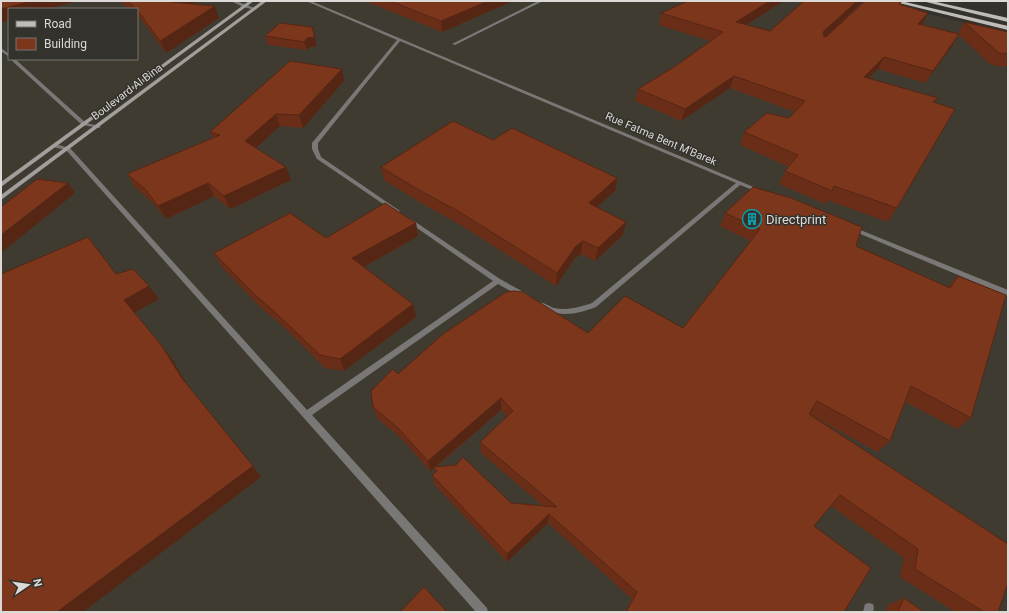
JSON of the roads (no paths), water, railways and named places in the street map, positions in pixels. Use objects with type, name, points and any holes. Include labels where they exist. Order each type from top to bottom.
[{"type":"main road","name":"Boulevard Al Bina","points":[[1,185],[252,1]]},
{"type":"main road","name":"Boulevard Al Bina","points":[[1,198],[265,1]]},
{"type":"main road","points":[[894,1],[1008,26]]},
{"type":"main road","points":[[901,1],[1008,26]]},
{"type":"main road","points":[[910,1],[1008,26]]},
{"type":"main road","points":[[925,1],[1008,20]]},
{"type":"lane","points":[[233,1],[255,9]]},
{"type":"lane","name":"Rue Fatma Bent M'Barek","points":[[308,1],[768,195]]},
{"type":"lane","points":[[454,44],[541,1]]},
{"type":"lane","points":[[399,40],[315,143],[315,149],[319,158],[498,280],[529,298]]},
{"type":"lane","points":[[13,60],[84,124],[98,127]]},
{"type":"lane","points":[[55,146],[68,149],[482,612]]},
{"type":"lane","points":[[536,302],[548,309],[559,312],[576,312],[594,304],[740,183]]},
{"type":"lane","points":[[848,228],[1008,293]]},
{"type":"lane","points":[[306,416],[498,280]]},
{"type":"place","name":"Directprint","points":[[752,219]]}]
